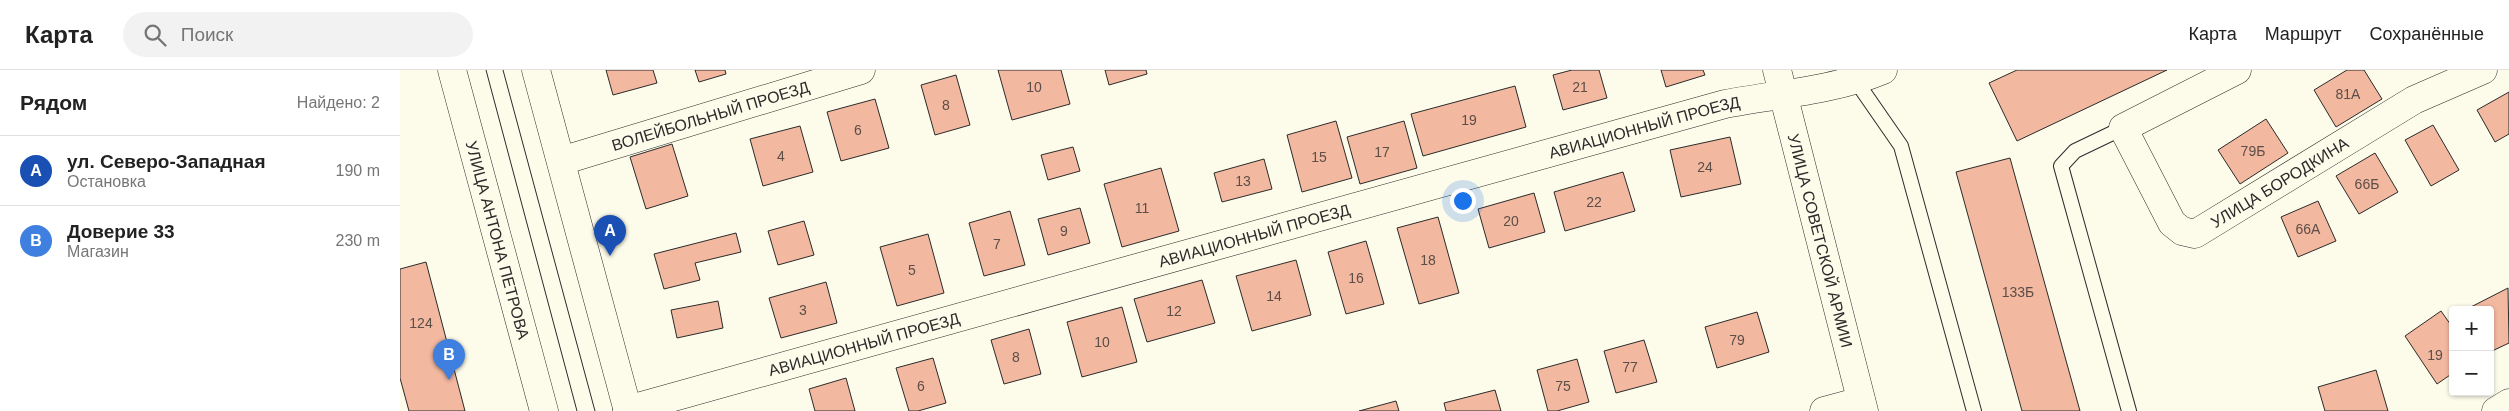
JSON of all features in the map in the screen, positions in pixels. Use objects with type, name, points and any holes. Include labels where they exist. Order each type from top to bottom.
[{"type":"street","name":"УЛИЦА АНТОНА ПЕТРОВА","points":[[452,70],[544,411]]},
{"type":"street","points":[[536,70],[628,410]]},
{"type":"street","name":"ВОЛЕЙБОЛЬНЫЙ ПРОЕЗД","points":[[561,161],[861,70]]},
{"type":"street","name":"АВИАЦИОННЫЙ ПРОЕЗД","points":[[628,410],[1716,107],[1780,82],[1826,88],[1856,81],[1883,70]]},
{"type":"street","points":[[2123,128],[2237,70]]},
{"type":"street","name":"УЛИЦА БОРОДКИНА","points":[[2123,128],[2172,223],[2182,231],[2195,234],[2414,100],[2483,70]]},
{"type":"street","name":"УЛИЦА СОВЕТСКОЙ АРМИИ","points":[[1780,82],[1862,406]]},
{"type":"street","points":[[2496,411],[2509,403]]},
{"type":"street","points":[[1824,411],[1862,406]]},
{"type":"lane","points":[[1856,81],[1901,146],[1974,411]]},
{"type":"lane","points":[[2123,128],[2075,151],[2061,166],[2129,411]]},
{"type":"building","points":[[606,70],[653,70],[657,83],[613,95]]},
{"type":"building","points":[[695,70],[725,70],[726,74],[699,82]]},
{"type":"building","points":[[998,70],[1061,70],[1070,104],[1012,120]]},
{"type":"building","points":[[1105,70],[1146,70],[1147,74],[1109,85]]},
{"type":"building","points":[[1572,70],[1599,70],[1607,98],[1563,110],[1553,75]]},
{"type":"building","points":[[1661,70],[1703,70],[1705,75],[1666,87]]},
{"type":"building","points":[[2017,70],[2167,70],[2017,141],[1989,83]]},
{"type":"building","points":[[2347,70],[2364,70],[2382,99],[2336,127],[2314,90]]},
{"type":"building","points":[[956,75],[970,125],[935,135],[921,85]]},
{"type":"building","points":[[1515,86],[1526,127],[1423,156],[1411,114]]},
{"type":"building","points":[[2509,92],[2509,134],[2495,142],[2477,110]]},
{"type":"building","points":[[875,99],[889,148],[841,161],[827,112]]},
{"type":"building","points":[[2266,119],[2288,153],[2240,184],[2218,150]]},
{"type":"building","points":[[1336,121],[1352,178],[1302,192],[1287,135]]},
{"type":"building","points":[[1404,121],[1417,168],[1360,184],[1347,137]]},
{"type":"building","points":[[2433,125],[2459,170],[2431,186],[2405,140]]},
{"type":"building","points":[[800,126],[813,172],[763,186],[750,139]]},
{"type":"building","points":[[1730,137],[1741,184],[1681,197],[1670,150]]},
{"type":"building","points":[[672,144],[688,196],[646,209],[630,157]]},
{"type":"building","points":[[1073,147],[1080,171],[1048,180],[1041,155]]},
{"type":"building","points":[[2375,153],[2398,192],[2359,214],[2336,176]]},
{"type":"building","points":[[2010,158],[2080,411],[2022,411],[1956,172]]},
{"type":"building","points":[[1264,159],[1272,189],[1222,202],[1214,173]]},
{"type":"building","points":[[1161,168],[1179,231],[1122,247],[1104,184]]},
{"type":"building","points":[[1623,172],[1635,211],[1565,231],[1554,192]]},
{"type":"building","points":[[1534,193],[1545,232],[1489,248],[1478,209]]},
{"type":"building","points":[[2318,201],[2336,241],[2298,257],[2281,217]]},
{"type":"building","points":[[1080,208],[1090,243],[1048,255],[1038,219]]},
{"type":"building","points":[[1010,211],[1025,265],[984,276],[969,223]]},
{"type":"building","points":[[1438,217],[1459,293],[1419,304],[1397,228]]},
{"type":"building","points":[[804,221],[814,255],[778,265],[768,231]]},
{"type":"building","points":[[736,233],[741,252],[695,263],[700,280],[664,289],[654,254]]},
{"type":"building","points":[[928,234],[944,293],[897,306],[880,247]]},
{"type":"building","points":[[1366,241],[1384,304],[1346,314],[1328,252]]},
{"type":"building","points":[[1296,260],[1311,315],[1252,331],[1236,276]]},
{"type":"building","points":[[426,262],[465,411],[409,411],[400,378],[400,269]]},
{"type":"building","points":[[1202,280],[1215,323],[1147,342],[1134,299]]},
{"type":"building","points":[[826,282],[837,323],[781,338],[769,298]]},
{"type":"building","points":[[2508,288],[2509,343],[2494,350],[2494,306],[2473,306]]},
{"type":"building","points":[[718,301],[723,328],[677,338],[671,310]]},
{"type":"building","points":[[1122,307],[1137,362],[1082,377],[1067,322]]},
{"type":"building","points":[[2441,311],[2449,322],[2449,376],[2437,384],[2405,336]]},
{"type":"building","points":[[1757,312],[1769,352],[1717,368],[1705,327]]},
{"type":"building","points":[[1029,329],[1041,374],[1004,384],[991,340]]},
{"type":"building","points":[[1644,340],[1657,382],[1616,393],[1604,351]]},
{"type":"building","points":[[933,358],[946,403],[918,411],[909,411],[896,368]]},
{"type":"building","points":[[1577,359],[1589,402],[1557,411],[1548,411],[1537,370]]},
{"type":"building","points":[[2376,370],[2388,411],[2325,411],[2318,387]]},
{"type":"building","points":[[846,378],[855,411],[815,411],[809,389]]},
{"type":"building","points":[[1495,390],[1501,411],[1446,411],[1444,403]]},
{"type":"building","points":[[1396,401],[1399,411],[1359,411]]},
{"type":"tram line","points":[[486,70],[577,411]]},
{"type":"tram line","points":[[503,70],[595,411]]},
{"type":"place","name":"ул. Северо-Западная","points":[[610,256]]},
{"type":"place","name":"Доверие 33","points":[[449,380]]}]
